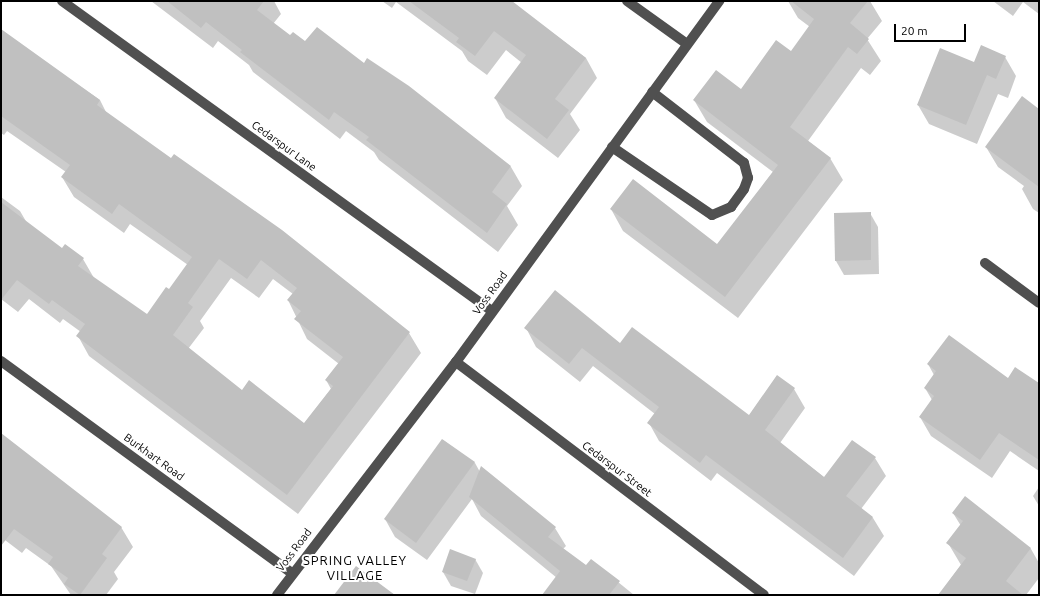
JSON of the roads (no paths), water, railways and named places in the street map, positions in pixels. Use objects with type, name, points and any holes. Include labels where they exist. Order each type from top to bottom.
[{"type":"street","name":"Cedarspur Lane","points":[[62,1],[492,311]]},
{"type":"street","points":[[627,1],[687,44]]},
{"type":"street","name":"Voss Road","points":[[277,595],[292,573],[456,362],[719,1]]},
{"type":"street","points":[[612,147],[712,215],[731,207],[744,189],[748,178],[744,163],[652,92]]},
{"type":"street","points":[[986,263],[1039,303]]},
{"type":"street","name":"Burkhart Road","points":[[1,361],[292,573]]},
{"type":"street","name":"Cedarspur Street","points":[[456,362],[764,595]]},
{"type":"district","name":"SPRING VALLEY VILLAGE","points":[[355,568]]}]
